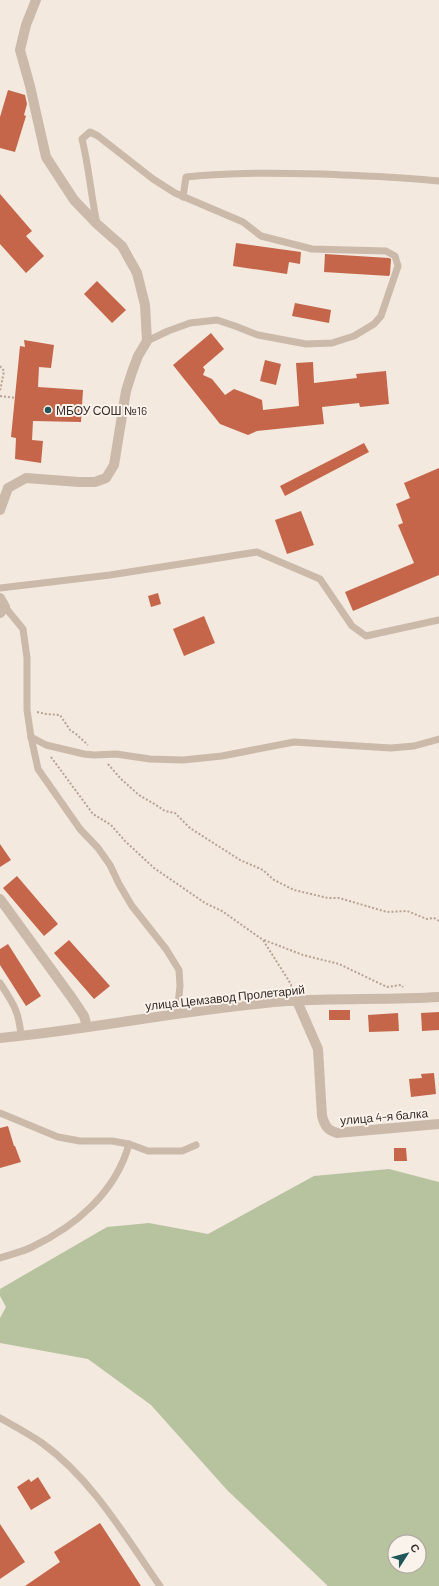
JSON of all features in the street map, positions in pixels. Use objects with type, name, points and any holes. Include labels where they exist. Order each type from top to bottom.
[{"type":"street","points":[[0,510],[4,486],[26,478],[95,482],[106,478],[114,465],[126,391],[138,356],[147,341],[145,305],[137,273],[122,246],[97,224],[74,200],[46,157],[30,86],[20,50],[26,24],[36,0]]},
{"type":"street","points":[[0,899],[72,998],[84,1016],[86,1027]]},
{"type":"street","name":"улица Цемзавод Пролетарий","points":[[0,1038],[177,1013],[298,1001],[411,999],[439,997]]},
{"type":"street","name":"улица 4-я балка","points":[[298,1001],[318,1048],[322,1116],[326,1127],[337,1133],[439,1124]]},
{"type":"lane","points":[[97,224],[92,200],[89,168],[82,139],[90,132],[98,136],[153,180],[183,196],[243,222],[261,236],[312,248],[386,251],[395,256],[398,266],[381,316],[370,327],[354,336],[332,343],[306,344],[258,335],[217,320],[190,323],[147,341]]},
{"type":"lane","points":[[183,196],[186,177],[205,175],[275,173],[396,177],[439,181]]},
{"type":"lane","points":[[0,588],[110,575],[257,552],[320,579],[352,626],[366,636],[439,620]]},
{"type":"lane","points":[[2,606],[23,629],[27,658],[27,706],[31,737],[38,768],[80,829],[98,848],[110,864],[119,884],[132,906],[166,949],[179,970],[180,986],[177,1013]]},
{"type":"lane","points":[[31,737],[46,745],[84,754],[116,754],[150,759],[183,760],[222,756],[294,742],[391,748],[414,746],[439,739]]},
{"type":"lane","points":[[0,984],[13,1002],[20,1019],[22,1036]]},
{"type":"lane","points":[[0,1113],[58,1137],[80,1141],[112,1141],[129,1144],[148,1151],[166,1152],[182,1151],[196,1145]]},
{"type":"lane","points":[[0,1258],[32,1247],[57,1233],[83,1214],[104,1193],[118,1174],[129,1144]]},
{"type":"lane","points":[[0,1418],[42,1444],[74,1471],[97,1498],[160,1586]]},
{"type":"path","points":[[0,366],[4,371],[0,391]]},
{"type":"path","points":[[0,396],[14,398]]},
{"type":"path","points":[[27,706],[41,713],[60,715],[70,730],[83,740],[94,755]]},
{"type":"path","points":[[46,745],[50,755],[93,814],[111,825],[125,841],[154,868],[205,903],[222,911],[263,940],[303,955],[339,964],[387,987],[401,985],[409,990],[411,999]]},
{"type":"path","points":[[102,754],[121,778],[138,795],[165,811],[174,813],[190,828],[240,860],[263,870],[274,880],[294,890],[328,898],[339,898],[387,912],[407,911],[427,919],[434,918],[439,921]]},
{"type":"path","points":[[263,940],[289,981],[298,1001]]},
{"type":"green space","points":[[389,1169],[439,1182],[439,1586],[328,1586],[227,1490],[151,1405],[88,1359],[0,1343],[0,1318],[6,1307],[0,1296],[0,1289],[107,1227],[149,1223],[208,1234],[314,1176]]},
{"type":"building","points":[[8,90],[25,95],[27,104],[24,115],[26,116],[15,152],[0,148],[0,117]]},
{"type":"building","points":[[0,194],[32,231],[26,236],[44,256],[26,273],[0,244]]},
{"type":"building","points":[[236,243],[301,252],[300,264],[289,262],[287,274],[233,266]]},
{"type":"building","points":[[325,254],[389,258],[391,259],[390,274],[389,276],[324,272]]},
{"type":"building","points":[[97,281],[126,310],[112,323],[84,294]]},
{"type":"building","points":[[295,303],[331,310],[329,323],[292,316]]},
{"type":"building","points":[[211,333],[224,349],[203,367],[205,370],[203,375],[212,379],[225,395],[234,389],[242,392],[262,400],[263,410],[299,406],[296,363],[313,362],[314,383],[357,378],[356,374],[386,371],[389,404],[360,407],[359,403],[322,407],[324,424],[257,431],[248,435],[220,424],[173,365]]},
{"type":"building","name":"МБОУ СОШ №16","points":[[24,340],[54,345],[51,368],[39,367],[38,387],[83,390],[81,422],[33,421],[32,440],[43,441],[41,463],[15,459],[16,438],[11,437],[20,346],[25,347]]},
{"type":"building","points":[[265,360],[281,364],[276,385],[260,381]]},
{"type":"building","points":[[364,443],[369,452],[285,496],[280,486]]},
{"type":"building","points":[[439,468],[439,575],[353,611],[345,592],[414,563],[398,525],[403,523],[396,504],[410,498],[404,483]]},
{"type":"building","points":[[301,511],[314,545],[287,554],[275,520]]},
{"type":"building","points":[[158,593],[161,604],[151,607],[148,596]]},
{"type":"building","points":[[204,616],[215,643],[184,656],[173,629]]},
{"type":"building","points":[[0,844],[11,860],[0,867]]},
{"type":"building","points":[[17,876],[58,924],[44,936],[3,888]]},
{"type":"building","points":[[69,940],[110,986],[94,999],[54,953]]},
{"type":"building","points":[[8,944],[41,996],[26,1006],[0,965],[0,949]]},
{"type":"building","points":[[329,1010],[350,1010],[350,1020],[329,1020]]},
{"type":"building","points":[[439,1012],[439,1030],[422,1031],[421,1013]]},
{"type":"building","points":[[398,1013],[399,1031],[369,1032],[368,1015]]},
{"type":"building","points":[[434,1073],[436,1094],[411,1097],[409,1079],[422,1078],[421,1074]]},
{"type":"building","points":[[8,1126],[21,1162],[0,1168],[0,1128]]},
{"type":"building","points":[[394,1148],[406,1148],[407,1161],[394,1161]]},
{"type":"building","points":[[38,1477],[51,1498],[31,1510],[17,1487],[29,1479],[31,1482]]},
{"type":"building","points":[[100,1523],[141,1586],[25,1586],[60,1562],[54,1552]]},
{"type":"building","points":[[0,1524],[25,1562],[0,1579]]},
{"type":"place","name":"МБОУ СОШ №16","points":[[48,410]]}]
